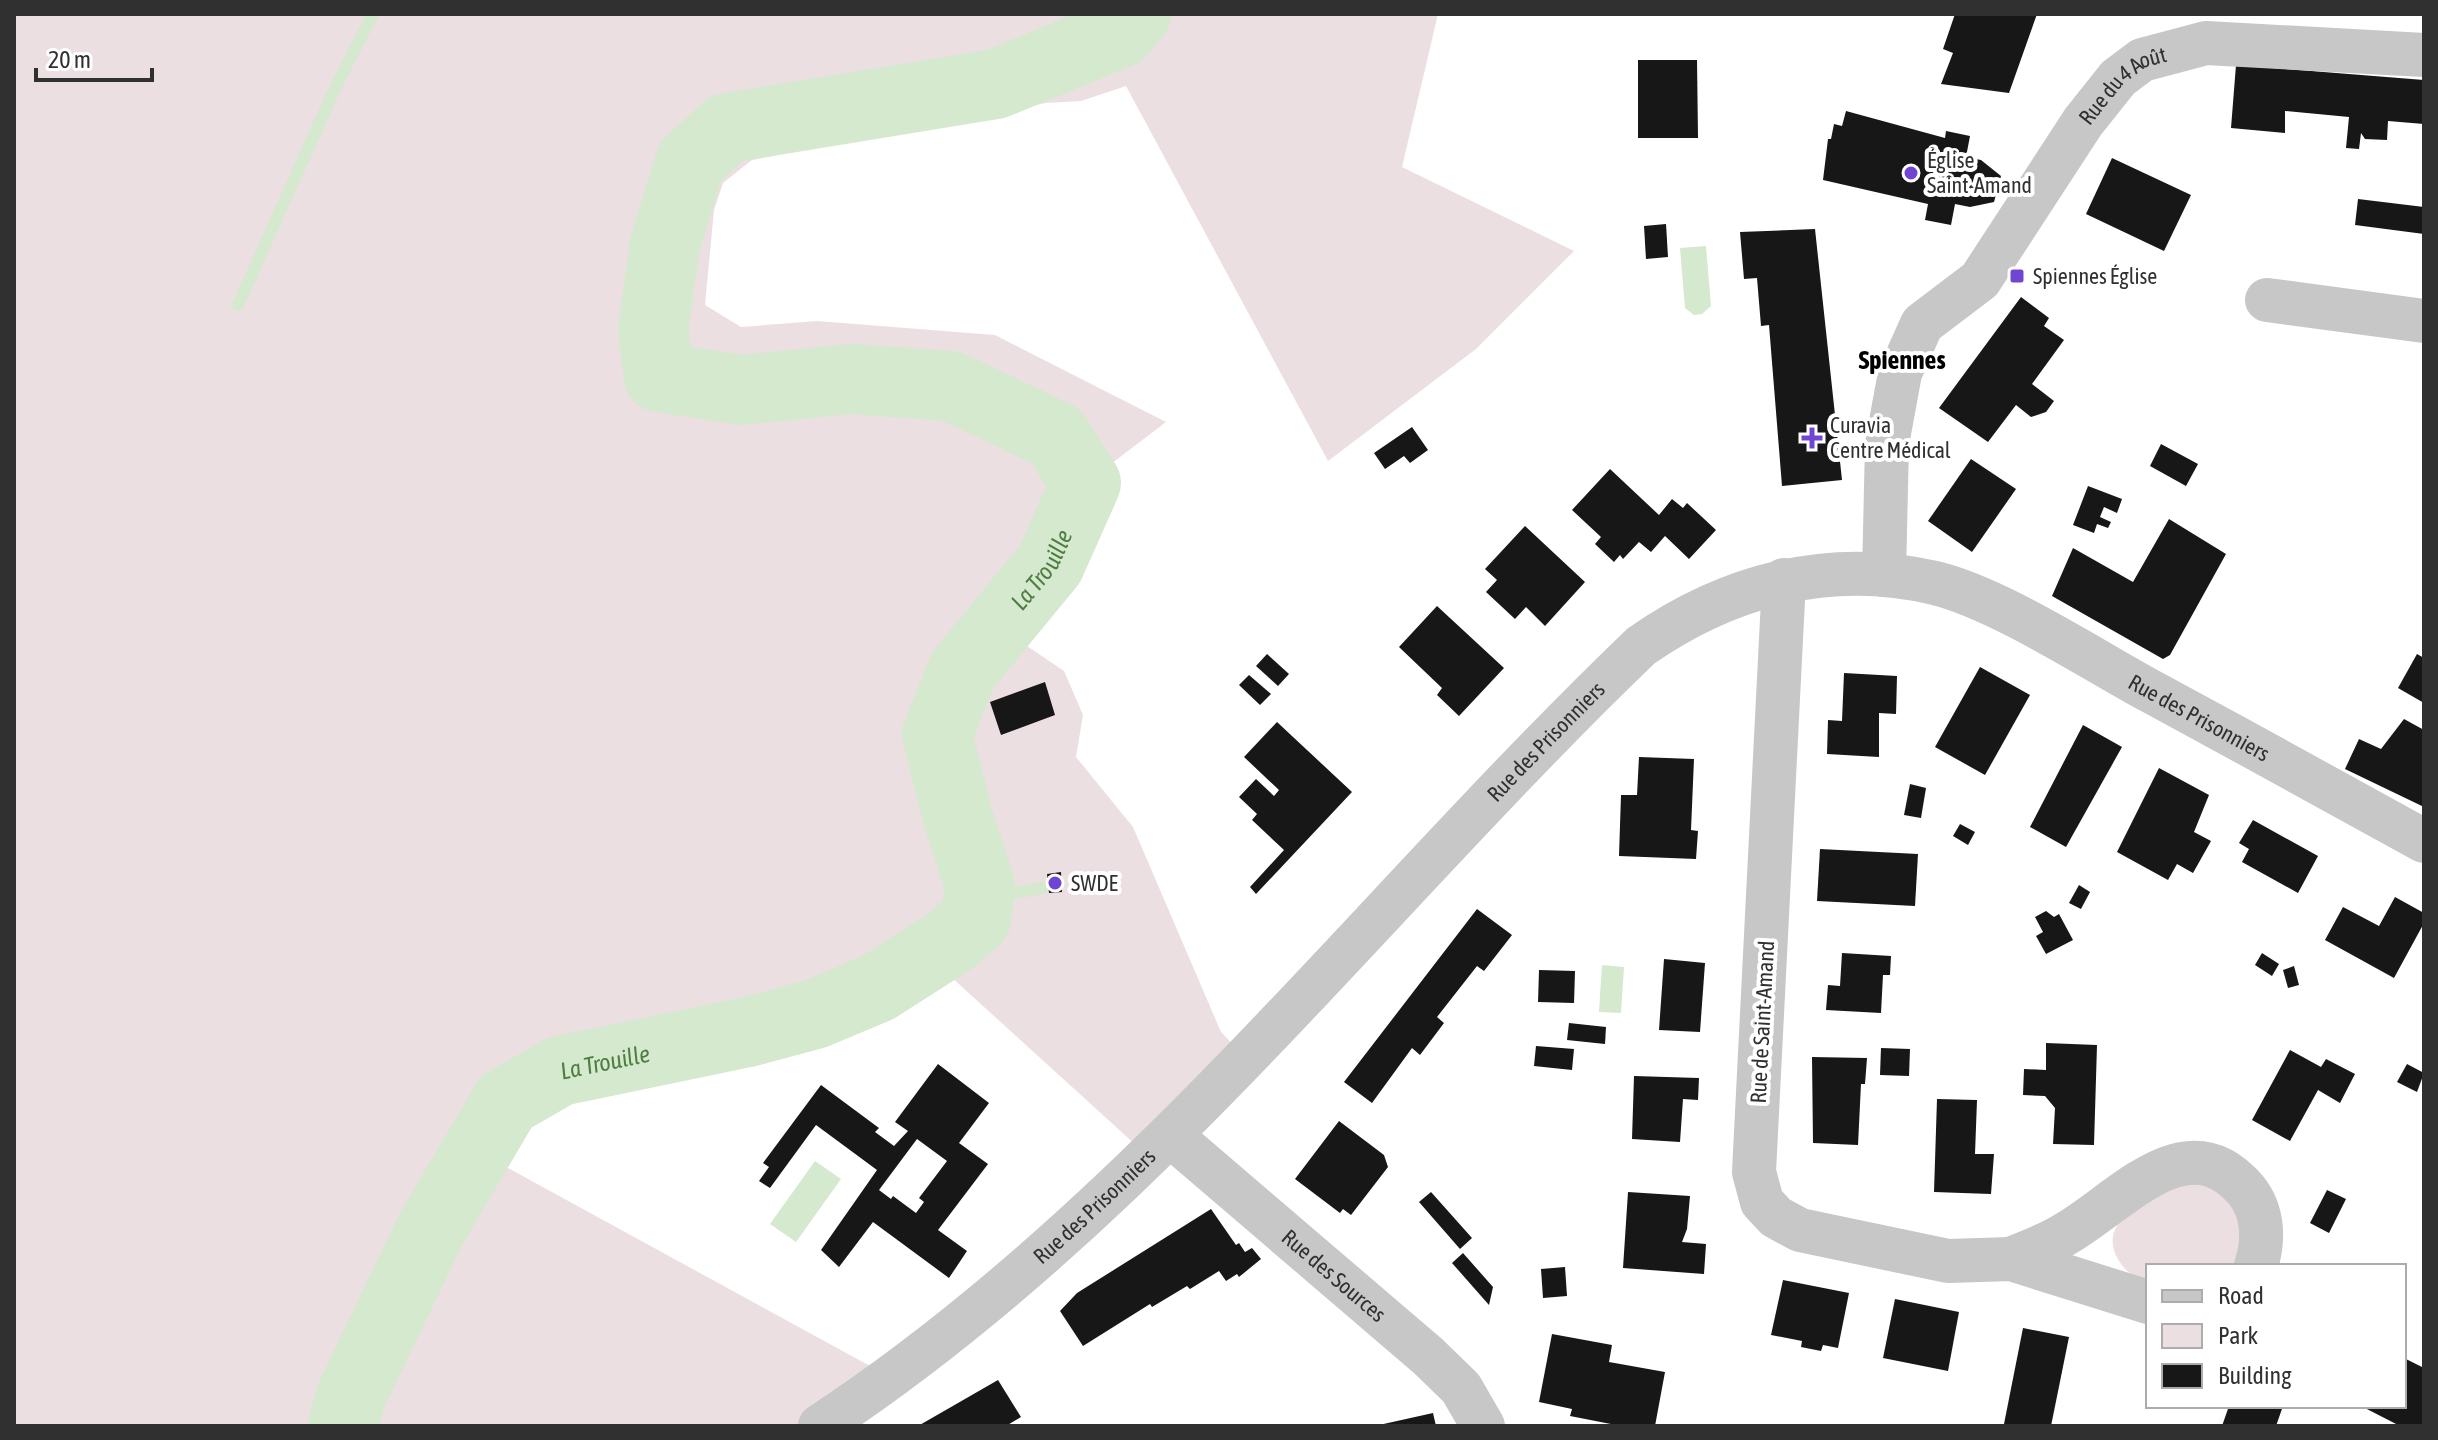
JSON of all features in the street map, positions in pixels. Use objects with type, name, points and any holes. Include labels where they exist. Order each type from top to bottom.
[{"type":"street","name":"Rue du 4 Août","points":[[1884,575],[1887,444],[1900,373],[1922,324],[1980,280],[2083,122],[2118,78],[2142,60],[2206,43],[2424,55]]},
{"type":"street","points":[[2267,300],[2424,321]]},
{"type":"street","name":"Rue des Prisonniers","points":[[820,1426],[892,1378],[1031,1266],[1170,1135],[1641,646],[1703,608],[1784,580],[1851,573],[1936,583],[2029,625],[2424,841]]},
{"type":"street","name":"Rue de Saint-Amand","points":[[1784,580],[1754,1172],[1762,1202],[1776,1217],[1800,1230],[1948,1261],[2011,1259],[2146,1301]]},
{"type":"street","name":"Rue des Sources","points":[[1170,1135],[1439,1367],[1461,1388],[1483,1426]]},
{"type":"street","name":"Rue de Saint-Amand","points":[[2011,1259],[2065,1235],[2168,1165],[2193,1161],[2213,1164],[2228,1173],[2253,1198],[2261,1232],[2256,1264]]},
{"type":"green space","points":[[14,14],[1438,14],[1402,167],[1574,251],[1476,349],[1328,461],[1126,86],[1081,101],[1046,103],[752,160],[723,183],[714,210],[705,305],[741,327],[817,321],[995,335],[1166,422],[1086,483],[1050,564],[985,643],[1027,646],[1064,671],[1083,715],[1076,757],[1133,827],[1221,1032],[1246,1058],[1149,1157],[928,956],[858,996],[813,1015],[719,1040],[560,1071],[518,1126],[477,1151],[892,1378],[820,1426],[14,1426]]},
{"type":"green space","points":[[2194,1176],[2235,1203],[2244,1237],[2236,1264],[2146,1264],[2146,1285],[2130,1274],[2113,1248],[2116,1228],[2123,1218]]},
{"type":"shaded area","points":[[1706,246],[1711,306],[1702,314],[1694,315],[1685,308],[1680,248]]},
{"type":"shaded area","points":[[1602,965],[1624,967],[1621,1013],[1599,1012]]},
{"type":"shaded area","points":[[815,1161],[841,1179],[796,1242],[770,1224]]},
{"type":"building","points":[[1955,14],[2037,14],[2009,93],[1941,84],[1953,53],[1943,49]]},
{"type":"building","points":[[1638,60],[1697,60],[1698,138],[1638,138]]},
{"type":"building","points":[[2236,65],[2424,80],[2424,124],[2388,121],[2387,140],[2365,139],[2361,133],[2359,149],[2346,148],[2349,117],[2285,111],[2285,133],[2231,128]]},
{"type":"building","name":"Église Saint-Amand","points":[[1846,111],[1945,138],[1946,131],[1970,136],[1966,157],[1981,160],[2001,176],[1994,202],[1970,207],[1955,204],[1951,225],[1925,220],[1928,204],[1823,180],[1828,139],[1831,139],[1834,124],[1842,126]]},
{"type":"building","points":[[2112,158],[2191,195],[2164,251],[2086,214]]},
{"type":"building","points":[[2358,199],[2424,207],[2424,234],[2355,225]]},
{"type":"building","points":[[1666,224],[1668,257],[1646,259],[1644,226]]},
{"type":"building","points":[[1815,229],[1842,480],[1782,486],[1769,325],[1761,326],[1757,278],[1744,279],[1740,232]]},
{"type":"building","points":[[2021,297],[2049,318],[2044,326],[2064,340],[2032,384],[2054,401],[2046,412],[2031,417],[2016,405],[1988,442],[1939,408]]},
{"type":"building","points":[[1412,427],[1428,450],[1410,463],[1404,456],[1385,469],[1374,453]]},
{"type":"building","points":[[2161,444],[2198,464],[2186,486],[2150,466]]},
{"type":"building","points":[[1971,459],[2016,489],[1972,552],[1928,521]]},
{"type":"building","points":[[1610,469],[1659,515],[1672,499],[1683,508],[1687,503],[1716,530],[1689,559],[1665,536],[1651,552],[1639,542],[1623,559],[1620,555],[1614,562],[1595,544],[1601,537],[1572,510]]},
{"type":"building","points":[[2088,486],[2122,499],[2117,513],[2104,507],[2100,517],[2111,522],[2108,528],[2097,524],[2094,533],[2073,525]]},
{"type":"building","points":[[2169,519],[2226,554],[2170,655],[2163,659],[2052,596],[2073,548],[2133,582]]},
{"type":"building","points":[[1525,526],[1585,582],[1545,626],[1526,607],[1515,619],[1486,592],[1497,580],[1485,569]]},
{"type":"building","points":[[1437,606],[1504,668],[1459,716],[1437,695],[1442,688],[1399,647]]},
{"type":"building","points":[[1267,654],[1289,674],[1278,686],[1256,666]]},
{"type":"building","points":[[2417,654],[2424,658],[2424,703],[2398,688]]},
{"type":"building","points":[[1980,667],[2030,695],[1985,775],[1935,747]]},
{"type":"building","points":[[1844,673],[1897,676],[1896,714],[1879,713],[1879,757],[1827,754],[1828,720],[1842,721]]},
{"type":"building","points":[[1249,675],[1271,694],[1260,705],[1239,685]]},
{"type":"building","points":[[1045,682],[1055,715],[1001,735],[990,702]]},
{"type":"building","points":[[2404,719],[2424,730],[2424,807],[2345,769],[2359,739],[2381,749]]},
{"type":"building","points":[[1277,722],[1352,792],[1256,894],[1250,887],[1284,850],[1252,820],[1257,814],[1239,797],[1256,779],[1274,796],[1279,790],[1244,757]]},
{"type":"building","points":[[2083,725],[2122,747],[2066,847],[2030,827]]},
{"type":"building","points":[[1639,757],[1694,759],[1691,830],[1698,831],[1696,859],[1619,856],[1621,795],[1637,795]]},
{"type":"building","points":[[2159,768],[2209,795],[2194,832],[2211,841],[2193,873],[2177,864],[2168,880],[2117,852]]},
{"type":"building","points":[[1910,784],[1926,788],[1921,818],[1904,815]]},
{"type":"building","points":[[2253,820],[2318,856],[2298,893],[2242,862],[2249,849],[2239,843]]},
{"type":"building","points":[[1960,824],[1975,832],[1968,845],[1953,836]]},
{"type":"building","points":[[1820,849],[1918,854],[1915,906],[1817,901]]},
{"type":"building","name":"SWDE","points":[[1061,872],[1062,892],[1049,893],[1047,874]]},
{"type":"building","points":[[2079,885],[2090,892],[2081,909],[2069,903]]},
{"type":"building","points":[[2395,897],[2424,913],[2424,923],[2394,978],[2325,940],[2343,907],[2379,926]]},
{"type":"building","points":[[1477,909],[1512,935],[1484,971],[1477,966],[1437,1017],[1444,1023],[1420,1055],[1412,1048],[1372,1103],[1344,1082]]},
{"type":"building","points":[[2046,911],[2054,917],[2059,914],[2073,940],[2046,954],[2036,936],[2043,932],[2035,917]]},
{"type":"building","points":[[1842,953],[1891,956],[1890,975],[1883,975],[1881,1013],[1826,1010],[1828,985],[1840,986]]},
{"type":"building","points":[[2262,953],[2279,964],[2272,976],[2255,965]]},
{"type":"building","points":[[1664,959],[1705,963],[1700,1032],[1659,1030]]},
{"type":"building","points":[[2294,966],[2299,985],[2288,988],[2283,970]]},
{"type":"building","points":[[1539,970],[1575,971],[1574,1003],[1538,1002]]},
{"type":"building","points":[[1569,1023],[1606,1027],[1605,1044],[1567,1040]]},
{"type":"building","points":[[2046,1043],[2097,1045],[2094,1145],[2053,1144],[2055,1108],[2045,1096],[2023,1095],[2024,1069],[2046,1070]]},
{"type":"building","points":[[1536,1046],[1574,1049],[1572,1070],[1534,1066]]},
{"type":"building","points":[[1881,1048],[1910,1049],[1909,1076],[1880,1075]]},
{"type":"building","points":[[2290,1050],[2321,1067],[2326,1059],[2355,1074],[2340,1103],[2318,1090],[2290,1141],[2252,1120]]},
{"type":"building","points":[[1812,1057],[1867,1058],[1865,1084],[1861,1084],[1858,1145],[1813,1143]]},
{"type":"building","points":[[938,1064],[989,1103],[959,1143],[988,1164],[938,1230],[967,1251],[949,1278],[873,1222],[839,1267],[821,1250],[877,1170],[816,1125],[770,1188],[759,1181],[769,1167],[763,1163],[821,1085],[879,1128],[875,1132],[894,1146],[908,1131],[895,1122]],"holes":[[[917,1139],[947,1161],[919,1198],[924,1202],[916,1213],[879,1190]]]},
{"type":"building","points":[[2407,1064],[2424,1073],[2417,1092],[2397,1082]]},
{"type":"building","points":[[1634,1076],[1699,1078],[1698,1100],[1683,1099],[1680,1142],[1632,1139]]},
{"type":"building","points":[[1937,1099],[1977,1100],[1975,1154],[1994,1154],[1991,1194],[1934,1192]]},
{"type":"building","points":[[1339,1121],[1384,1155],[1388,1167],[1351,1215],[1343,1209],[1340,1213],[1295,1179]]},
{"type":"building","points":[[2327,1190],[2346,1199],[2329,1233],[2310,1223]]},
{"type":"building","points":[[1431,1192],[1472,1238],[1460,1249],[1419,1202]]},
{"type":"building","points":[[1628,1192],[1690,1196],[1687,1229],[1682,1242],[1706,1244],[1704,1274],[1623,1268]]},
{"type":"building","points":[[1211,1209],[1236,1245],[1239,1243],[1245,1252],[1252,1248],[1261,1259],[1239,1277],[1237,1274],[1226,1281],[1219,1271],[1190,1289],[1187,1286],[1152,1307],[1150,1304],[1083,1346],[1060,1311],[1077,1293]]},
{"type":"building","points":[[1463,1253],[1493,1287],[1489,1305],[1452,1263]]},
{"type":"building","points":[[1565,1267],[1567,1296],[1543,1298],[1541,1269]]},
{"type":"building","points":[[1783,1280],[1849,1293],[1838,1348],[1823,1345],[1821,1351],[1801,1347],[1802,1341],[1771,1335]]},
{"type":"building","points":[[1895,1299],[1959,1312],[1948,1371],[1883,1358]]},
{"type":"building","points":[[2023,1328],[2069,1337],[2051,1426],[2004,1424]]},
{"type":"building","points":[[1552,1334],[1612,1345],[1609,1362],[1665,1372],[1655,1426],[1621,1426],[1570,1416],[1572,1409],[1539,1402]]},
{"type":"building","points":[[2406,1359],[2424,1368],[2424,1426],[2400,1426],[2365,1408],[2406,1408]]},
{"type":"building","points":[[998,1380],[1021,1417],[1006,1426],[918,1426]]},
{"type":"building","points":[[2228,1408],[2282,1408],[2276,1426],[2222,1426]]},
{"type":"building","points":[[1433,1413],[1436,1426],[1379,1426],[1379,1425]]},
{"type":"waterway","points":[[238,305],[337,84],[373,14]]},
{"type":"waterway","name":"La Trouille","points":[[343,1426],[351,1396],[431,1229],[506,1102],[560,1071],[748,1032],[815,1014],[877,988],[949,942],[976,919],[980,885],[958,818],[937,734],[963,670],[1050,564],[1086,483],[1056,436],[951,386],[851,379],[741,390],[659,377],[653,330],[665,244],[690,162],[727,128],[996,84],[1120,33],[1136,14]]},
{"type":"waterway","points":[[978,900],[1042,888]]},
{"type":"place","name":"Église Saint-Amand","points":[[1911,173]]},
{"type":"place","name":"Spiennes Église","points":[[2017,276]]},
{"type":"place","name":"Curavia Centre Médical","points":[[1812,438]]},
{"type":"place","name":"SWDE","points":[[1055,883]]},
{"type":"district","name":"Spiennes","points":[[1902,360]]}]
